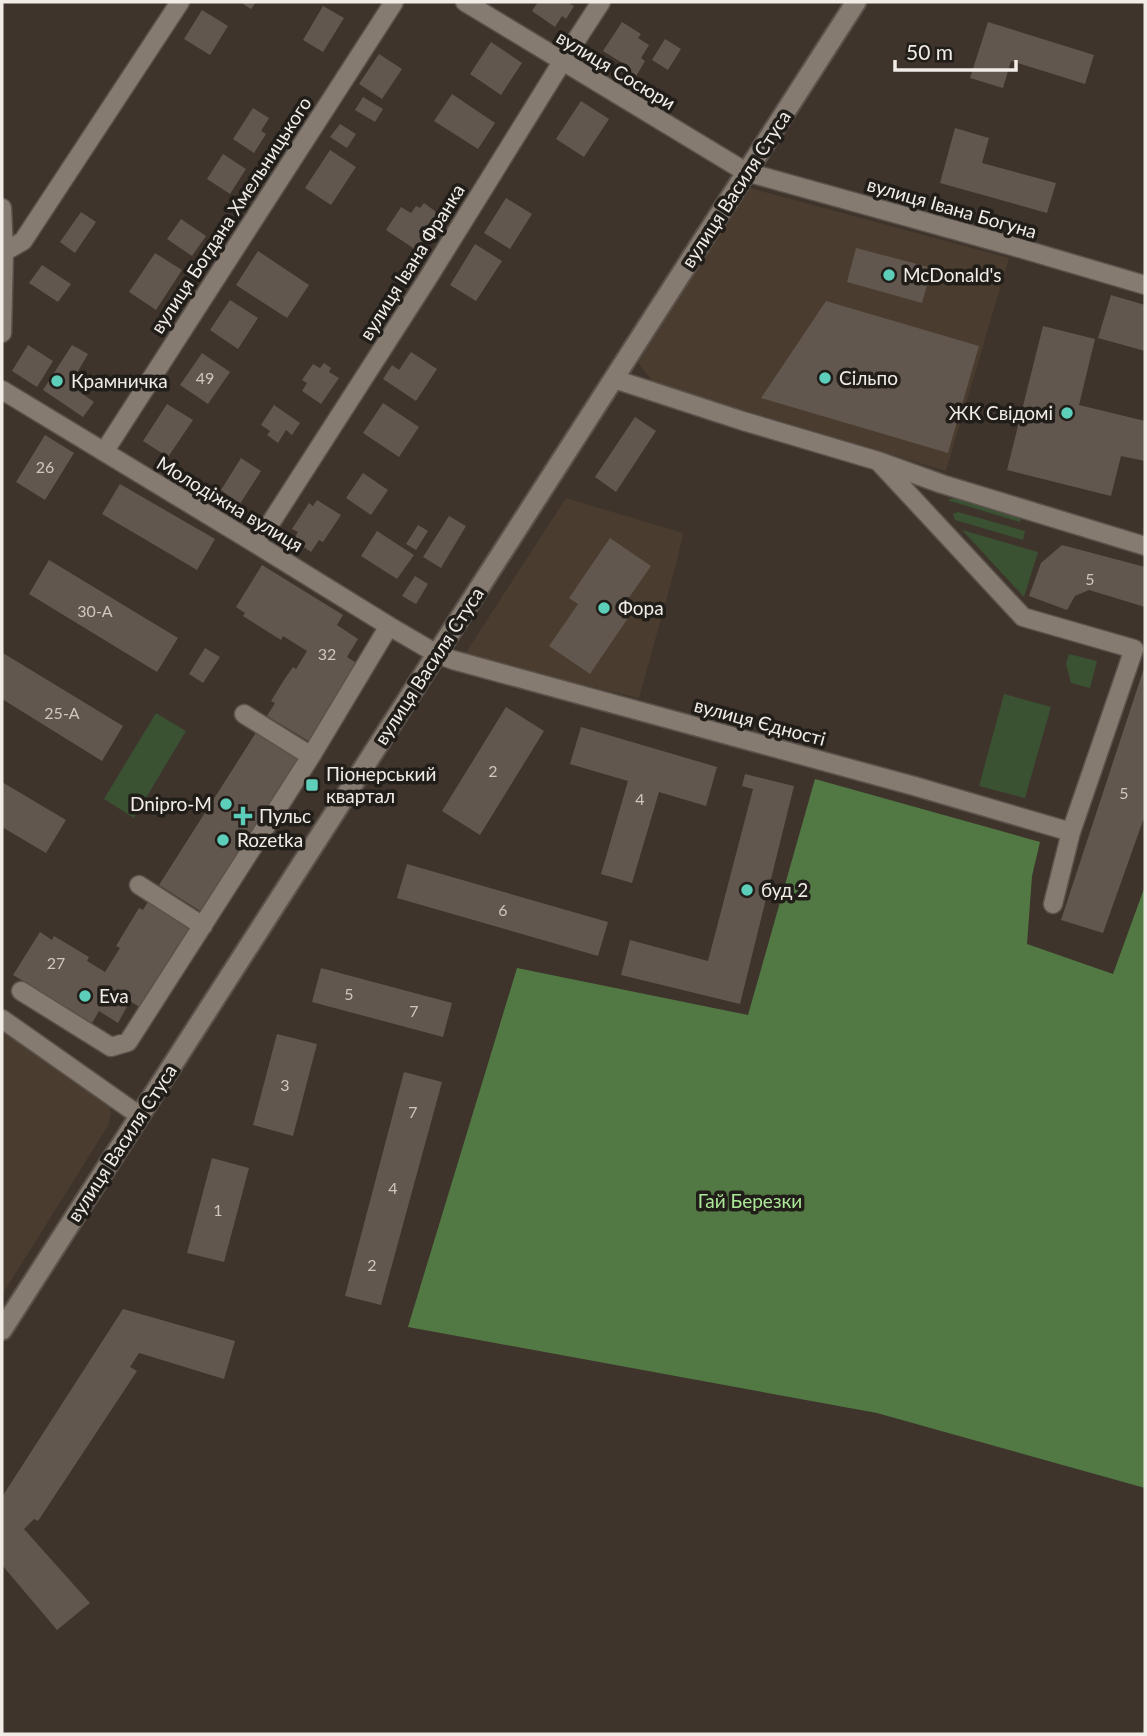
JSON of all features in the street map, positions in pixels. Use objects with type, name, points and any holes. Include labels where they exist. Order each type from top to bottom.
[{"type":"main road","name":"вулиця Василя Стуса","points":[[2,1330],[856,2]]},
{"type":"street","points":[[4,252],[23,241],[180,2]]},
{"type":"street","name":"вулиця Богдана Хмельницького","points":[[104,452],[394,2]]},
{"type":"street","name":"вулиця Сосюри","points":[[465,2],[746,172]]},
{"type":"street","name":"вулиця Івана Франка","points":[[253,542],[268,527],[601,2]]},
{"type":"street","name":"вулиця Івана Богуна","points":[[746,172],[1145,285]]},
{"type":"street","points":[[2,208],[2,332]]},
{"type":"street","points":[[614,379],[1145,546]]},
{"type":"street","name":"Молодіжна вулиця","points":[[2,390],[437,654]]},
{"type":"street","points":[[878,461],[1023,617],[1134,649],[1071,832],[1052,904]]},
{"type":"street","points":[[21,991],[111,1047],[128,1042],[311,756],[389,626]]},
{"type":"street","name":"вулиця Єдності","points":[[437,654],[901,782],[1071,832]]},
{"type":"street","points":[[244,714],[311,756]]},
{"type":"street","points":[[139,884],[203,926]]},
{"type":"street","points":[[2,1018],[139,1116]]},
{"type":"shaded area","points":[[746,187],[1009,258],[946,471],[654,383],[638,363]]},
{"type":"shaded area","points":[[566,498],[683,533],[639,698],[463,657]]},
{"type":"shaded area","points":[[2,1026],[107,1100],[111,1112],[109,1124],[2,1295]]},
{"type":"green space","points":[[959,497],[1022,516],[1020,522],[947,500]]},
{"type":"green space","points":[[958,512],[1025,531],[1023,540],[955,520],[953,514]]},
{"type":"green space","points":[[962,530],[1038,552],[1024,597]]},
{"type":"green space","points":[[1069,654],[1097,661],[1090,688],[1071,683],[1066,664]]},
{"type":"green space","points":[[1004,694],[1051,707],[1025,798],[979,786]]},
{"type":"green space","points":[[156,713],[186,731],[134,818],[104,799]]},
{"type":"green space","name":"Гай Березки","points":[[815,779],[1040,842],[1032,876],[1027,944],[1113,974],[1145,886],[1145,1488],[877,1413],[408,1327],[517,968],[748,1015]]},
{"type":"building","points":[[240,2],[256,2],[251,9]]},
{"type":"building","points":[[538,2],[572,2],[570,4],[574,6],[566,19],[562,16],[555,27],[532,11]]},
{"type":"building","points":[[323,6],[344,18],[323,52],[303,40]]},
{"type":"building","points":[[202,10],[228,26],[210,55],[184,39]]},
{"type":"building","points":[[622,22],[641,34],[638,38],[649,45],[641,58],[645,61],[635,78],[621,69],[624,64],[603,51]]},
{"type":"building","points":[[988,22],[1094,55],[1085,84],[1011,61],[1003,88],[970,78]]},
{"type":"building","points":[[665,39],[681,49],[668,70],[652,60]]},
{"type":"building","points":[[491,42],[522,63],[501,95],[470,74]]},
{"type":"building","points":[[379,54],[402,69],[382,99],[359,84]]},
{"type":"building","points":[[452,94],[495,123],[478,149],[434,121]]},
{"type":"building","points":[[363,97],[383,109],[375,122],[355,110]]},
{"type":"building","points":[[581,101],[609,119],[584,157],[556,139]]},
{"type":"building","points":[[253,108],[269,118],[261,131],[266,134],[254,153],[233,139]]},
{"type":"building","points":[[340,124],[356,134],[347,148],[330,137]]},
{"type":"building","points":[[955,128],[989,138],[982,163],[1056,183],[1047,213],[940,183]]},
{"type":"building","points":[[330,150],[356,167],[331,205],[305,188]]},
{"type":"building","points":[[223,154],[246,169],[230,194],[207,179]]},
{"type":"building","points":[[506,198],[532,214],[510,249],[484,233]]},
{"type":"building","points":[[424,203],[443,217],[424,246],[420,243],[416,250],[386,230],[401,207],[411,213],[416,206],[420,208]]},
{"type":"building","points":[[81,212],[96,222],[75,253],[60,242]]},
{"type":"building","points":[[181,219],[206,236],[192,256],[167,239]]},
{"type":"building","points":[[475,244],[502,261],[476,301],[450,285]]},
{"type":"building","name":"McDonald's","points":[[856,248],[932,268],[922,303],[847,282]]},
{"type":"building","points":[[258,251],[309,285],[287,318],[236,285]]},
{"type":"building","points":[[155,253],[182,270],[156,310],[129,292]]},
{"type":"building","points":[[42,265],[71,284],[58,302],[29,283]]},
{"type":"building","points":[[1111,295],[1145,305],[1145,351],[1098,338]]},
{"type":"building","points":[[230,300],[258,318],[238,349],[210,330]]},
{"type":"building","points":[[826,301],[979,346],[948,453],[761,398]]},
{"type":"building","name":"ЖК Свідомі","points":[[1043,326],[1095,339],[1079,405],[1145,421],[1145,461],[1121,456],[1111,496],[1007,470]]},
{"type":"building","points":[[28,345],[53,361],[37,387],[12,371]]},
{"type":"building","points":[[72,345],[88,354],[70,385],[94,402],[83,417],[43,390]]},
{"type":"building","points":[[411,352],[437,369],[416,401],[383,379],[392,365],[399,370]]},
{"type":"building","points":[[202,353],[230,372],[208,404],[180,385]]},
{"type":"building","points":[[324,363],[331,368],[329,372],[339,378],[321,404],[302,391],[307,383],[302,380],[313,364],[320,368]]},
{"type":"building","points":[[383,403],[419,427],[399,457],[363,433]]},
{"type":"building","points":[[167,404],[193,420],[168,457],[143,441]]},
{"type":"building","points":[[274,405],[300,423],[292,435],[286,430],[278,443],[267,435],[270,431],[261,425]]},
{"type":"building","points":[[635,417],[656,431],[616,492],[595,477]]},
{"type":"building","points":[[45,435],[74,453],[45,500],[16,482]]},
{"type":"building","points":[[241,458],[261,471],[240,504],[221,490]]},
{"type":"building","points":[[363,473],[388,490],[371,515],[346,498]]},
{"type":"building","points":[[120,484],[215,539],[197,570],[102,514]]},
{"type":"building","points":[[317,500],[341,515],[323,542],[319,540],[311,552],[293,540],[298,532],[292,529],[309,503],[313,506]]},
{"type":"building","points":[[449,516],[466,526],[441,568],[423,557]]},
{"type":"building","points":[[418,525],[428,531],[416,550],[406,544]]},
{"type":"building","points":[[377,531],[414,555],[397,579],[361,556]]},
{"type":"building","points":[[610,538],[651,566],[619,612],[628,618],[590,674],[549,646],[578,604],[569,598]]},
{"type":"building","points":[[1062,545],[1145,567],[1145,607],[1089,590],[1075,596],[1067,610],[1029,596],[1041,563]]},
{"type":"building","points":[[49,560],[178,638],[157,672],[29,594]]},
{"type":"building","points":[[262,565],[343,615],[337,625],[358,639],[347,657],[358,664],[310,742],[267,716],[275,703],[271,701],[307,651],[283,636],[281,640],[243,616],[245,613],[236,607]]},
{"type":"building","points":[[415,576],[428,584],[416,604],[402,596]]},
{"type":"building","points":[[205,648],[220,657],[203,683],[189,674]]},
{"type":"building","points":[[3,653],[123,726],[102,761],[2,699]]},
{"type":"building","points":[[1145,665],[1145,815],[1103,933],[1061,920]]},
{"type":"building","points":[[506,707],[544,731],[480,835],[442,811]]},
{"type":"building","points":[[581,727],[717,767],[706,806],[659,792],[632,883],[601,874],[628,781],[570,764]]},
{"type":"building","points":[[257,731],[303,760],[205,914],[159,885]]},
{"type":"building","name":"буд 2","points":[[745,774],[794,786],[740,1004],[621,975],[630,940],[708,961],[753,789],[742,786]]},
{"type":"building","points":[[2,782],[66,820],[46,853],[2,827]]},
{"type":"building","points":[[407,864],[608,922],[598,956],[397,898]]},
{"type":"building","points":[[149,900],[192,926],[141,1008],[130,1001],[118,1023],[99,1011],[92,1023],[13,975],[40,932],[52,940],[54,936],[89,957],[87,961],[105,972],[120,948],[116,946],[139,908],[143,910]]},
{"type":"building","points":[[321,968],[452,1003],[443,1037],[312,1002]]},
{"type":"building","points":[[277,1034],[317,1044],[293,1136],[253,1125]]},
{"type":"building","points":[[404,1072],[442,1082],[381,1305],[345,1296]]},
{"type":"building","points":[[212,1158],[249,1168],[224,1262],[187,1253]]},
{"type":"building","points":[[123,1309],[235,1341],[224,1379],[139,1353],[130,1367],[137,1371],[38,1521],[34,1519],[24,1529],[90,1603],[57,1630],[2,1565],[2,1497]]},
{"type":"place","name":"McDonald's","points":[[889,275]]},
{"type":"place","name":"Сільпо","points":[[825,378]]},
{"type":"place","name":"Крамничка","points":[[57,381]]},
{"type":"place","name":"ЖК Свідомі","points":[[1067,413]]},
{"type":"place","name":"Фора","points":[[604,608]]},
{"type":"place","name":"Піонерський квартал","points":[[312,785]]},
{"type":"place","name":"Dnipro-M","points":[[226,804]]},
{"type":"place","name":"Пульс","points":[[243,816]]},
{"type":"place","name":"Rozetka","points":[[223,840]]},
{"type":"place","name":"буд 2","points":[[747,890]]},
{"type":"place","name":"Eva","points":[[85,996]]}]
